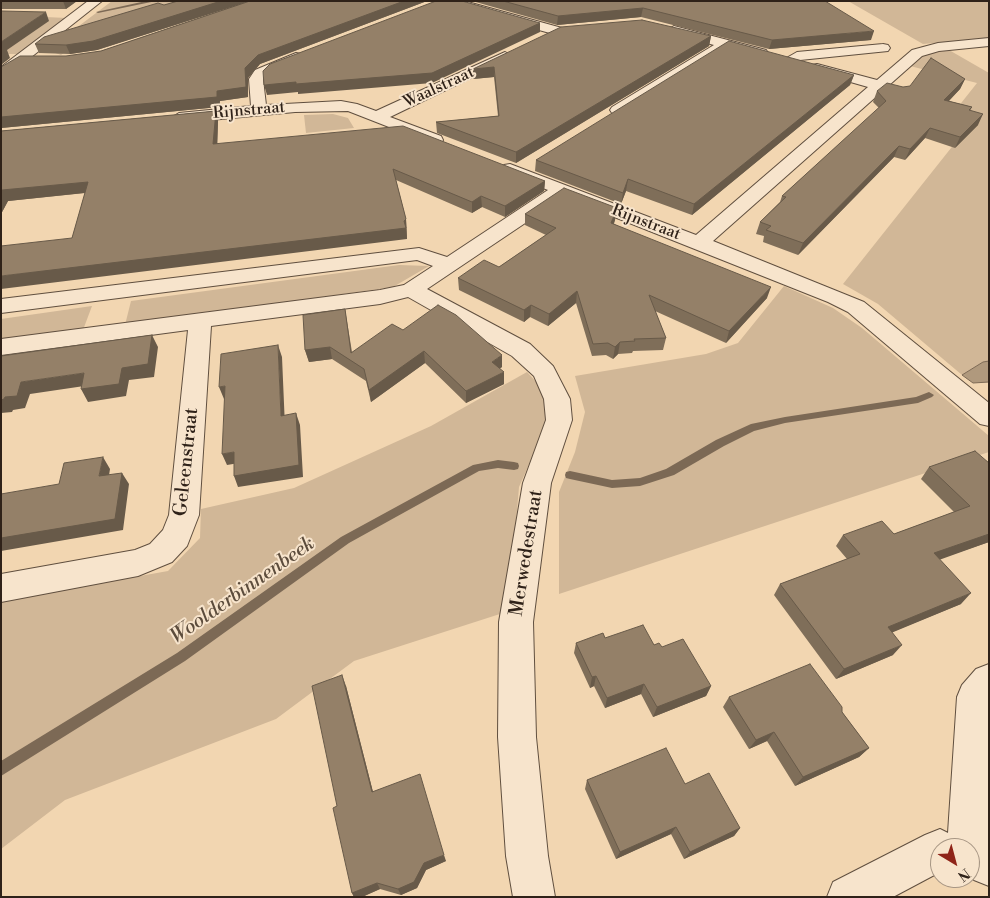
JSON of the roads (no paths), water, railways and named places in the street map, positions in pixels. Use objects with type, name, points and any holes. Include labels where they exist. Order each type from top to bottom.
[{"type":"street","points":[[1,74],[96,1]]},
{"type":"street","points":[[443,2],[557,31]]},
{"type":"street","points":[[60,15],[78,15]]},
{"type":"street","points":[[660,27],[880,86]]},
{"type":"street","points":[[539,40],[557,31],[574,29]]},
{"type":"street","points":[[699,244],[917,53],[938,47],[989,42]]},
{"type":"street","points":[[600,120],[725,44]]},
{"type":"street","name":"Waalstraat","points":[[377,117],[521,48]]},
{"type":"street","points":[[781,58],[883,48]]},
{"type":"street","points":[[259,110],[256,79],[260,73],[311,52]]},
{"type":"street","points":[[21,59],[46,60]]},
{"type":"street","name":"Rijnstraat","points":[[166,119],[327,105],[351,107],[447,144]]},
{"type":"street","name":"Rijnstraat","points":[[491,162],[836,297],[856,307],[989,417]]},
{"type":"street","points":[[518,172],[534,162]]},
{"type":"street","points":[[1,347],[380,297],[410,290],[561,190]]},
{"type":"street","points":[[1,306],[419,254],[449,265]]},
{"type":"street","name":"Merwedestraat","points":[[410,290],[521,350],[544,372],[557,398],[559,420],[537,484],[516,622],[518,737],[526,856],[534,897]]},
{"type":"street","points":[[101,333],[108,293]]},
{"type":"street","name":"Geleenstraat","points":[[1,588],[138,563],[162,553],[176,537],[184,515],[200,320]]},
{"type":"street","points":[[961,838],[975,697],[989,681]]},
{"type":"street","points":[[848,897],[930,863]]},
{"type":"waterway","points":[[98,12],[154,1]]},
{"type":"waterway","name":"Woolderbinnenbeek","points":[[570,475],[612,484],[640,482],[670,472],[720,443],[751,428],[785,420],[918,400],[929,395]]},
{"type":"waterway","name":"Woolderbinnenbeek","points":[[1,769],[181,657],[345,540],[477,468],[498,464],[514,466]]}]
